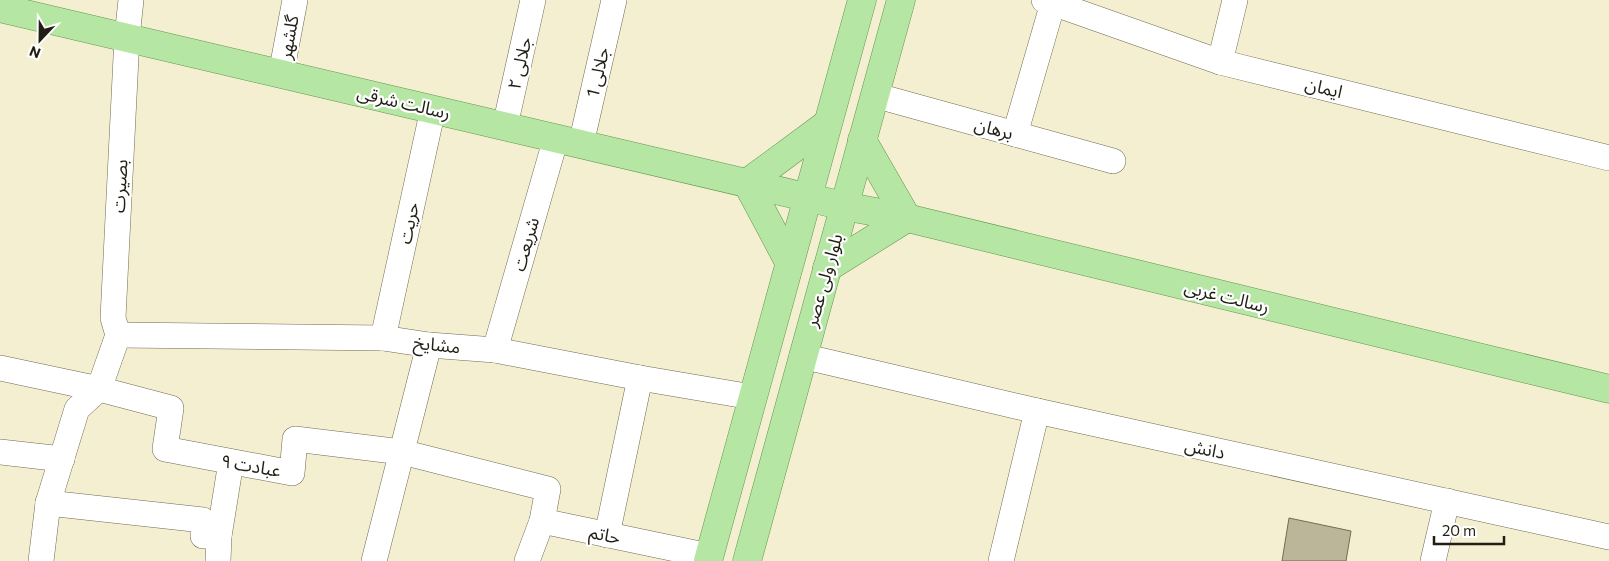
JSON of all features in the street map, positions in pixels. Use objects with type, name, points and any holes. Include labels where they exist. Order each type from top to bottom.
[{"type":"main road","name":"بلوار ولی عصر","points":[[708,558],[862,0]]},
{"type":"main road","name":"بلوار ولی عصر","points":[[747,561],[901,0]]},
{"type":"main road","name":"رسالت شرقی","points":[[0,8],[844,206]]},
{"type":"main road","points":[[789,262],[747,183],[827,124]]},
{"type":"main road","points":[[828,268],[907,218],[862,140]]},
{"type":"main road","name":"رسالت غربی","points":[[844,206],[907,218],[1609,389]]},
{"type":"street","name":"بصیرت","points":[[118,335],[113,318],[127,37],[131,0]]},
{"type":"street","name":"گلشهر","points":[[281,74],[295,0]]},
{"type":"street","name":"جلالی ۲","points":[[505,126],[534,0]]},
{"type":"street","name":"جلالی 1","points":[[568,141],[614,0]]},
{"type":"street","points":[[1220,62],[1235,0]]},
{"type":"street","points":[[1015,134],[1048,2]]},
{"type":"street","name":"ایمان","points":[[1048,2],[1220,62],[1609,158]]},
{"type":"street","name":"برهان","points":[[874,95],[1113,161]]},
{"type":"street","name":"حریت","points":[[383,338],[433,109]]},
{"type":"street","name":"شریعت","points":[[495,350],[568,141]]},
{"type":"street","points":[[40,561],[48,503],[77,409],[99,389],[118,335]]},
{"type":"street","name":"مشایخ","points":[[118,335],[383,338],[495,350],[752,397]]},
{"type":"street","points":[[374,561],[429,344]]},
{"type":"street","name":"دانش","points":[[802,356],[1037,411],[1609,537]]},
{"type":"street","name":"عبادت ۹","points":[[0,368],[99,389],[171,408],[165,449],[292,473],[295,440],[402,452],[548,489],[542,521]]},
{"type":"street","points":[[607,535],[640,378]]},
{"type":"street","points":[[1004,560],[1037,411]]},
{"type":"street","points":[[0,452],[62,459]]},
{"type":"street","points":[[218,561],[219,536],[231,462]]},
{"type":"street","points":[[1433,561],[1447,501]]},
{"type":"street","points":[[48,503],[203,520],[204,536],[219,536]]},
{"type":"street","points":[[527,561],[542,521]]},
{"type":"street","name":"حاتم","points":[[542,521],[708,558]]},
{"type":"building","points":[[1289,518],[1351,531],[1346,561],[1282,561]]}]
